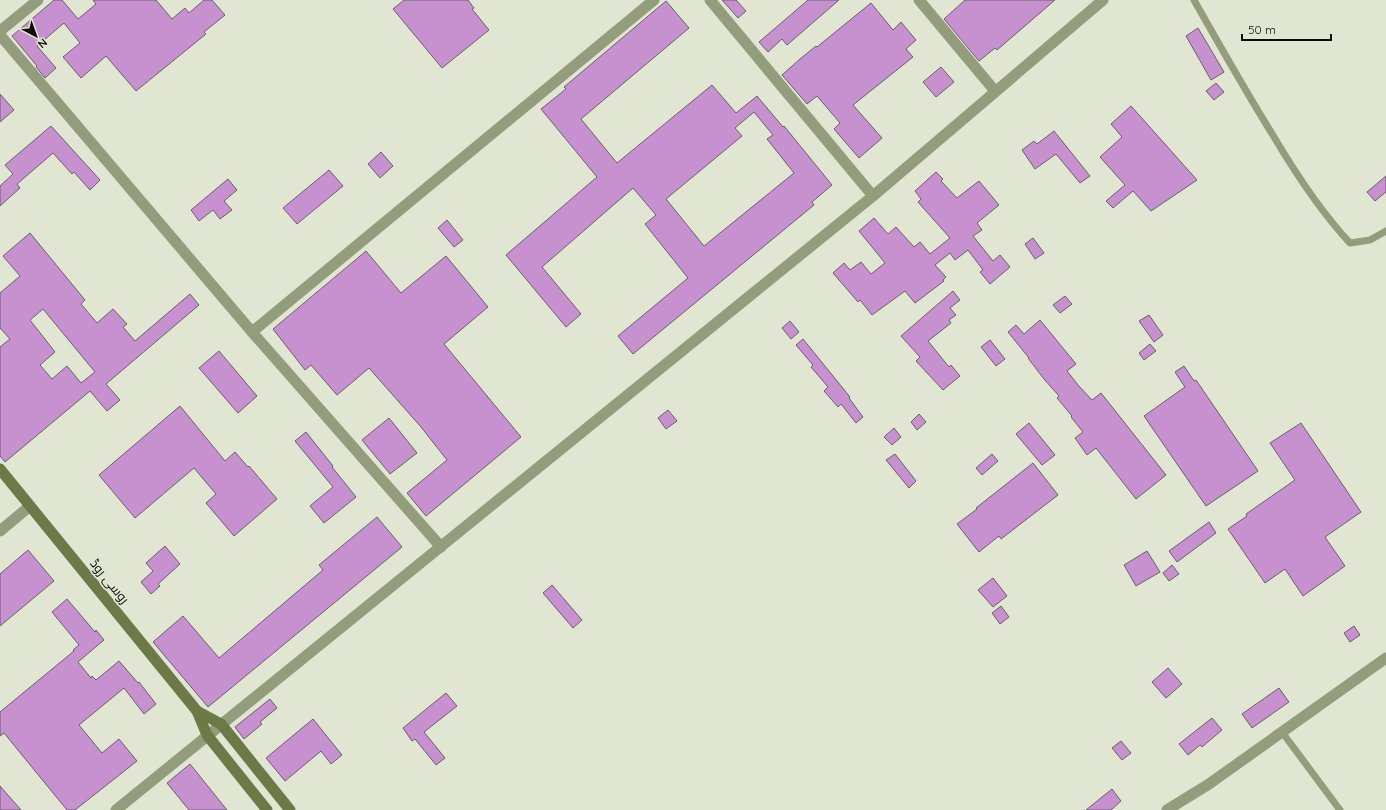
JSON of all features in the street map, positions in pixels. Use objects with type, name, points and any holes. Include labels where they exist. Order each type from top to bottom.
[{"type":"main road","name":"روسی روڈ","points":[[0,469],[197,711],[207,735],[267,810]]},
{"type":"main road","name":"روسی روڈ","points":[[197,711],[220,724],[290,810]]},
{"type":"street","points":[[0,31],[38,0]]},
{"type":"street","points":[[252,332],[654,0]]},
{"type":"street","points":[[710,0],[873,196]]},
{"type":"street","points":[[919,0],[995,91]]},
{"type":"street","points":[[116,810],[220,724],[441,547],[873,196],[1103,0]]},
{"type":"street","points":[[0,35],[252,332],[441,547]]},
{"type":"street","points":[[0,531],[30,506]]},
{"type":"street","points":[[1167,810],[1209,784],[1386,658]]},
{"type":"lane","points":[[1194,0],[1239,80],[1294,171],[1332,225],[1350,243],[1370,240],[1386,231]]},
{"type":"lane","points":[[1282,732],[1340,810]]},
{"type":"building","points":[[54,0],[62,0],[78,19],[96,4],[93,0],[156,0],[172,19],[185,8],[189,13],[204,0],[212,0],[225,15],[204,32],[206,34],[136,91],[106,56],[81,78],[63,57],[80,43],[64,23],[37,46],[56,68],[45,78],[12,36]]},
{"type":"building","points":[[404,0],[468,0],[474,8],[472,9],[489,30],[442,68],[393,9]]},
{"type":"building","points":[[722,0],[736,0],[746,11],[738,18]]},
{"type":"building","points":[[808,0],[839,0],[787,45],[782,39],[768,52],[759,42]]},
{"type":"building","points":[[965,0],[1055,0],[997,50],[995,48],[979,61],[944,19]]},
{"type":"building","points":[[666,1],[689,28],[581,119],[617,163],[712,85],[736,113],[757,96],[783,127],[784,126],[832,185],[812,202],[814,205],[633,354],[618,336],[688,278],[645,224],[656,215],[633,188],[542,267],[581,314],[566,327],[506,255],[597,177],[541,109],[566,89],[564,87]],"holes":[[[754,112],[773,135],[767,139],[794,173],[704,246],[666,199],[742,136],[735,128]]]},
{"type":"building","points":[[871,3],[893,30],[901,22],[916,40],[906,49],[913,57],[853,105],[882,138],[859,158],[834,129],[840,123],[817,96],[807,104],[782,75]]},
{"type":"building","points":[[1198,28],[1224,72],[1211,80],[1186,36]]},
{"type":"building","points":[[941,67],[954,82],[936,97],[923,82]]},
{"type":"building","points":[[1216,83],[1224,92],[1214,100],[1206,91]]},
{"type":"building","points":[[0,94],[14,110],[0,122]]},
{"type":"building","points":[[1131,106],[1197,180],[1151,211],[1133,191],[1113,208],[1106,201],[1125,185],[1100,157],[1122,137],[1111,124]]},
{"type":"building","points":[[51,126],[100,180],[90,190],[74,172],[72,174],[53,153],[17,184],[20,188],[0,206],[0,186],[13,174],[5,165]]},
{"type":"building","points":[[1054,131],[1090,176],[1080,183],[1056,154],[1035,169],[1022,150],[1034,141],[1037,144]]},
{"type":"building","points":[[381,152],[393,166],[380,178],[368,164]]},
{"type":"building","points":[[329,170],[343,186],[297,224],[283,208]]},
{"type":"building","points":[[936,172],[943,179],[941,181],[957,198],[979,181],[999,205],[977,223],[982,230],[973,236],[993,261],[1000,255],[1010,267],[990,284],[980,272],[983,270],[968,250],[955,260],[950,253],[935,265],[946,277],[943,280],[944,281],[915,303],[905,291],[872,315],[860,300],[858,302],[833,273],[844,263],[850,270],[861,262],[871,274],[885,263],[859,231],[874,218],[888,234],[896,227],[914,247],[920,242],[930,254],[950,238],[918,202],[921,199],[915,191]]},
{"type":"building","points":[[1386,176],[1386,192],[1375,201],[1367,192]]},
{"type":"building","points":[[228,179],[237,190],[224,201],[232,210],[220,219],[213,210],[199,221],[191,210]]},
{"type":"building","points":[[447,220],[463,240],[454,247],[438,228]]},
{"type":"building","points":[[30,233],[85,300],[81,304],[97,323],[113,309],[127,324],[123,327],[135,341],[190,294],[199,305],[106,384],[120,400],[107,411],[90,391],[5,462],[0,456],[0,347],[10,339],[0,328],[0,293],[20,276],[3,256]],"holes":[[[43,309],[95,372],[81,383],[67,366],[52,379],[40,365],[55,352],[30,320]]]},
{"type":"building","points":[[1033,238],[1044,253],[1035,259],[1025,244]]},
{"type":"building","points":[[366,251],[401,293],[446,256],[488,307],[444,344],[521,437],[426,516],[407,493],[447,460],[421,427],[369,368],[337,395],[311,365],[305,370],[273,329]]},
{"type":"building","points":[[953,291],[960,300],[950,308],[956,315],[949,320],[951,323],[928,341],[949,367],[951,365],[960,376],[943,390],[916,361],[920,357],[901,336]]},
{"type":"building","points":[[1065,296],[1072,304],[1060,313],[1053,305]]},
{"type":"building","points":[[1149,315],[1163,335],[1154,342],[1139,321]]},
{"type":"building","points":[[1040,320],[1076,364],[1067,371],[1078,385],[1092,400],[1101,393],[1166,475],[1136,499],[1096,448],[1087,455],[1075,438],[1083,432],[1057,398],[1059,396],[1008,332],[1016,325],[1024,334]]},
{"type":"building","points":[[790,321],[799,332],[791,339],[782,328]]},
{"type":"building","points":[[803,339],[850,397],[849,398],[863,417],[856,423],[841,404],[838,407],[824,391],[828,387],[811,367],[813,365],[796,345]]},
{"type":"building","points":[[990,340],[1005,359],[996,366],[981,347]]},
{"type":"building","points":[[1150,344],[1156,351],[1144,360],[1139,353]]},
{"type":"building","points":[[219,351],[257,396],[238,413],[199,368]]},
{"type":"building","points":[[1184,366],[1194,381],[1196,380],[1258,471],[1206,506],[1144,416],[1185,387],[1175,372]]},
{"type":"building","points":[[180,406],[225,461],[235,452],[277,499],[234,536],[206,503],[216,494],[194,468],[135,518],[99,475]]},
{"type":"building","points":[[668,410],[677,421],[666,429],[658,418]]},
{"type":"building","points":[[919,414],[926,422],[917,430],[911,422]]},
{"type":"building","points":[[389,418],[417,453],[390,474],[362,440]]},
{"type":"building","points":[[1029,423],[1055,455],[1042,465],[1016,434]]},
{"type":"building","points":[[1301,423],[1361,512],[1325,537],[1345,566],[1303,596],[1285,569],[1265,583],[1228,529],[1247,516],[1246,514],[1295,480],[1270,443]]},
{"type":"building","points":[[894,428],[901,437],[892,445],[884,437]]},
{"type":"building","points":[[306,432],[356,497],[324,523],[310,506],[333,487],[295,441]]},
{"type":"building","points":[[895,454],[916,481],[909,488],[886,460]]},
{"type":"building","points":[[992,454],[998,461],[982,475],[976,468]]},
{"type":"building","points":[[1033,463],[1058,495],[1001,539],[999,536],[979,552],[957,524]]},
{"type":"building","points":[[377,517],[402,547],[208,707],[153,642],[183,616],[219,658],[323,570],[319,565]]},
{"type":"building","points":[[1209,522],[1216,533],[1177,562],[1169,551]]},
{"type":"building","points":[[165,546],[180,564],[158,584],[160,586],[151,594],[141,582],[153,571],[146,563]]},
{"type":"building","points":[[28,550],[54,581],[0,626],[0,574]]},
{"type":"building","points":[[1147,551],[1160,572],[1136,586],[1124,565]]},
{"type":"building","points":[[1172,565],[1179,574],[1169,581],[1163,573]]},
{"type":"building","points":[[993,578],[1007,596],[993,607],[978,590]]},
{"type":"building","points":[[552,585],[582,620],[573,628],[543,593]]},
{"type":"building","points":[[67,599],[95,632],[96,630],[104,640],[78,662],[91,678],[92,676],[96,680],[119,661],[138,683],[139,682],[156,704],[144,714],[124,688],[79,725],[102,753],[119,739],[137,761],[75,810],[67,810],[4,733],[0,736],[0,712],[74,651],[73,650],[79,645],[52,612]]},
{"type":"building","points":[[1001,606],[1009,617],[1000,624],[992,613]]},
{"type":"building","points":[[1354,626],[1360,635],[1350,642],[1344,633]]},
{"type":"building","points":[[1168,668],[1182,684],[1166,698],[1152,682]]},
{"type":"building","points":[[1279,688],[1289,702],[1252,728],[1242,714]]},
{"type":"building","points":[[446,693],[457,706],[424,732],[445,758],[436,765],[415,739],[412,741],[403,728]]},
{"type":"building","points":[[270,699],[277,708],[260,722],[262,724],[244,739],[235,727]]},
{"type":"building","points":[[1212,718],[1222,730],[1202,747],[1200,745],[1188,755],[1179,744]]},
{"type":"building","points":[[313,719],[342,755],[331,764],[321,751],[285,781],[266,758]]},
{"type":"building","points":[[1121,741],[1131,753],[1122,760],[1112,748]]},
{"type":"building","points":[[190,764],[227,810],[189,810],[167,783]]},
{"type":"building","points":[[0,786],[21,810],[0,810]]},
{"type":"building","points":[[1112,789],[1121,801],[1111,810],[1086,810]]}]
